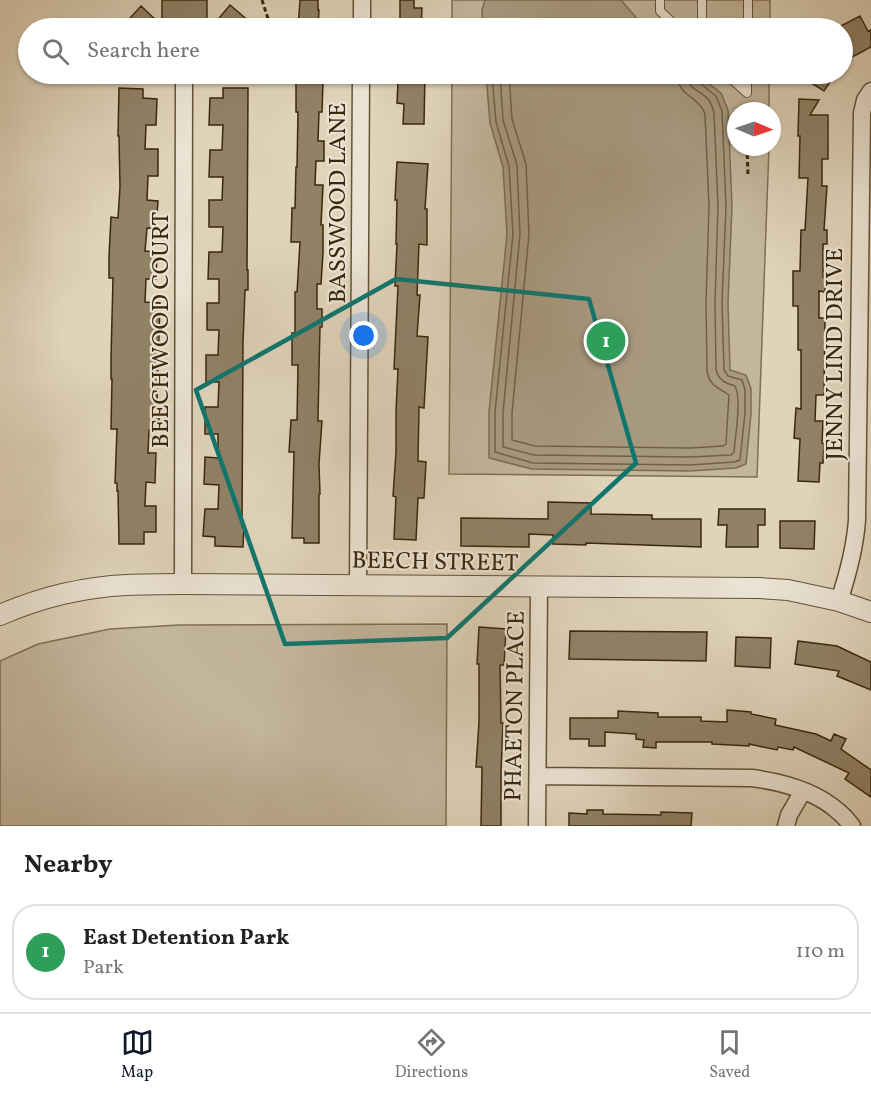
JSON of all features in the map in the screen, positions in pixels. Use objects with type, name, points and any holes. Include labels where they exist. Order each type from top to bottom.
[{"type":"street","points":[[362,0],[362,18]]},
{"type":"street","name":"BEECHWOOD COURT","points":[[183,584],[184,84]]},
{"type":"street","name":"BASSWOOD LANE","points":[[358,585],[362,84]]},
{"type":"street","name":"JENNY LIND DRIVE","points":[[839,601],[856,541],[862,114],[867,98]]},
{"type":"street","name":"BEECH STREET","points":[[0,615],[48,598],[94,589],[126,585],[183,584],[759,588],[788,590],[839,601],[871,612]]},
{"type":"street","name":"PHAETON PLACE","points":[[537,826],[539,587]]},
{"type":"street","points":[[538,776],[752,778],[778,781],[820,799],[839,812],[852,826]]},
{"type":"street","points":[[786,826],[789,815],[803,791]]},
{"type":"lane","points":[[660,0],[660,11],[667,18]]},
{"type":"lane","points":[[702,0],[702,18]]},
{"type":"lane","points":[[748,0],[748,18]]},
{"type":"lane","points":[[737,84],[747,93],[747,84]]},
{"type":"path","points":[[262,0],[268,18]]},
{"type":"path","points":[[747,156],[748,175]]},
{"type":"highlighted area","points":[[396,279],[589,299],[636,463],[447,638],[285,644],[196,390]]},
{"type":"shaded area","points":[[452,0],[770,0],[770,18],[452,18]]},
{"type":"shaded area","points":[[452,84],[769,84],[769,102],[727,102],[727,156],[769,156],[757,477],[449,474]]},
{"type":"shaded area","points":[[447,624],[446,826],[0,826],[0,661],[38,644],[110,629],[179,625]]},
{"type":"water","points":[[485,0],[621,0],[636,18],[482,18]]},
{"type":"water","points":[[487,84],[709,84],[721,93],[727,108],[727,156],[730,156],[732,206],[728,303],[730,370],[746,375],[751,389],[746,464],[736,468],[690,471],[532,469],[489,458],[489,412],[507,234],[503,167],[490,123]]},
{"type":"building","points":[[162,0],[207,0],[207,18],[162,18]]},
{"type":"building","points":[[300,0],[318,0],[319,18],[299,18]]},
{"type":"building","points":[[400,0],[414,0],[414,8],[422,8],[422,18],[400,18]]},
{"type":"building","points":[[230,5],[245,18],[219,18]]},
{"type":"building","points":[[141,6],[154,18],[130,18]]},
{"type":"building","points":[[860,16],[868,31],[871,30],[871,47],[853,57],[853,20]]},
{"type":"building","points":[[296,84],[323,84],[318,141],[324,141],[324,161],[316,161],[315,185],[323,185],[321,225],[323,225],[323,253],[321,284],[317,284],[317,309],[322,309],[318,421],[322,421],[319,464],[319,543],[304,543],[304,538],[292,538],[294,452],[289,452],[291,420],[297,420],[298,365],[292,365],[292,333],[295,333],[295,292],[297,292],[300,242],[291,242],[297,167],[298,112],[296,112]]},
{"type":"building","points":[[398,84],[425,84],[424,124],[403,124],[404,104],[397,103]]},
{"type":"building","points":[[813,84],[829,84],[824,91]]},
{"type":"building","points":[[119,88],[143,89],[143,98],[157,99],[156,125],[146,125],[145,149],[158,149],[158,176],[148,176],[147,200],[158,201],[156,229],[147,228],[145,251],[157,252],[156,279],[146,279],[145,302],[160,303],[157,402],[159,402],[159,430],[149,430],[148,453],[156,453],[155,483],[146,482],[145,506],[156,506],[156,532],[144,532],[144,544],[119,544],[118,491],[117,483],[115,483],[117,429],[111,429],[113,278],[109,278],[109,257],[111,217],[118,218],[120,187]]},
{"type":"building","points":[[223,88],[248,88],[248,290],[245,290],[243,343],[243,547],[215,546],[215,537],[203,536],[205,509],[218,509],[219,485],[204,484],[205,457],[218,458],[218,434],[205,434],[205,407],[218,407],[219,382],[206,382],[206,355],[218,355],[219,330],[207,330],[207,303],[219,303],[219,279],[208,279],[209,252],[222,252],[223,227],[209,227],[209,200],[222,200],[223,177],[209,177],[210,150],[222,150],[223,125],[209,125],[210,98],[223,98]]},
{"type":"building","points":[[799,99],[819,100],[810,115],[828,115],[828,159],[822,159],[822,186],[827,186],[824,230],[827,230],[827,244],[823,244],[825,292],[819,291],[819,318],[825,318],[824,395],[816,395],[815,421],[823,421],[823,463],[820,463],[819,482],[798,481],[800,439],[794,438],[796,408],[801,409],[801,350],[798,350],[798,306],[793,306],[793,271],[800,271],[801,230],[805,230],[808,178],[799,178]]},
{"type":"building","points":[[397,162],[428,164],[425,209],[427,209],[427,245],[419,244],[417,295],[420,295],[417,336],[428,337],[424,408],[419,407],[418,461],[426,462],[424,498],[418,498],[416,540],[394,539],[396,497],[393,496],[398,369],[394,369],[398,286],[395,286]]},
{"type":"building","points":[[548,502],[591,503],[591,514],[652,515],[652,519],[701,519],[701,547],[553,544],[553,535],[529,534],[529,547],[461,546],[461,518],[548,519]]},
{"type":"building","points":[[719,509],[765,509],[765,525],[758,525],[758,547],[726,547],[727,525],[718,525]]},
{"type":"building","points":[[780,521],[815,521],[814,549],[780,548]]},
{"type":"building","points":[[479,627],[506,629],[504,665],[500,665],[501,723],[503,723],[501,826],[481,826],[482,767],[476,767],[479,722],[479,664],[477,664]]},
{"type":"building","points":[[570,631],[707,632],[706,661],[569,659]]},
{"type":"building","points":[[736,637],[771,638],[770,668],[735,666]]},
{"type":"building","points":[[798,641],[837,646],[871,662],[871,690],[837,676],[839,671],[795,664]]},
{"type":"building","points":[[727,710],[751,712],[751,714],[776,719],[775,725],[816,734],[831,741],[834,734],[846,739],[841,749],[871,770],[871,797],[845,779],[849,773],[794,747],[793,750],[778,747],[777,750],[749,744],[749,746],[712,744],[712,742],[656,742],[656,748],[643,747],[644,740],[636,739],[636,734],[605,732],[605,746],[589,746],[589,739],[570,739],[570,718],[618,718],[618,711],[658,713],[658,717],[701,717],[701,721],[727,722]]},
{"type":"building","points":[[587,810],[603,810],[603,814],[692,813],[691,826],[569,826],[569,813],[587,814]]},
{"type":"place","name":"East Detention Park","points":[[606,341]]}]
